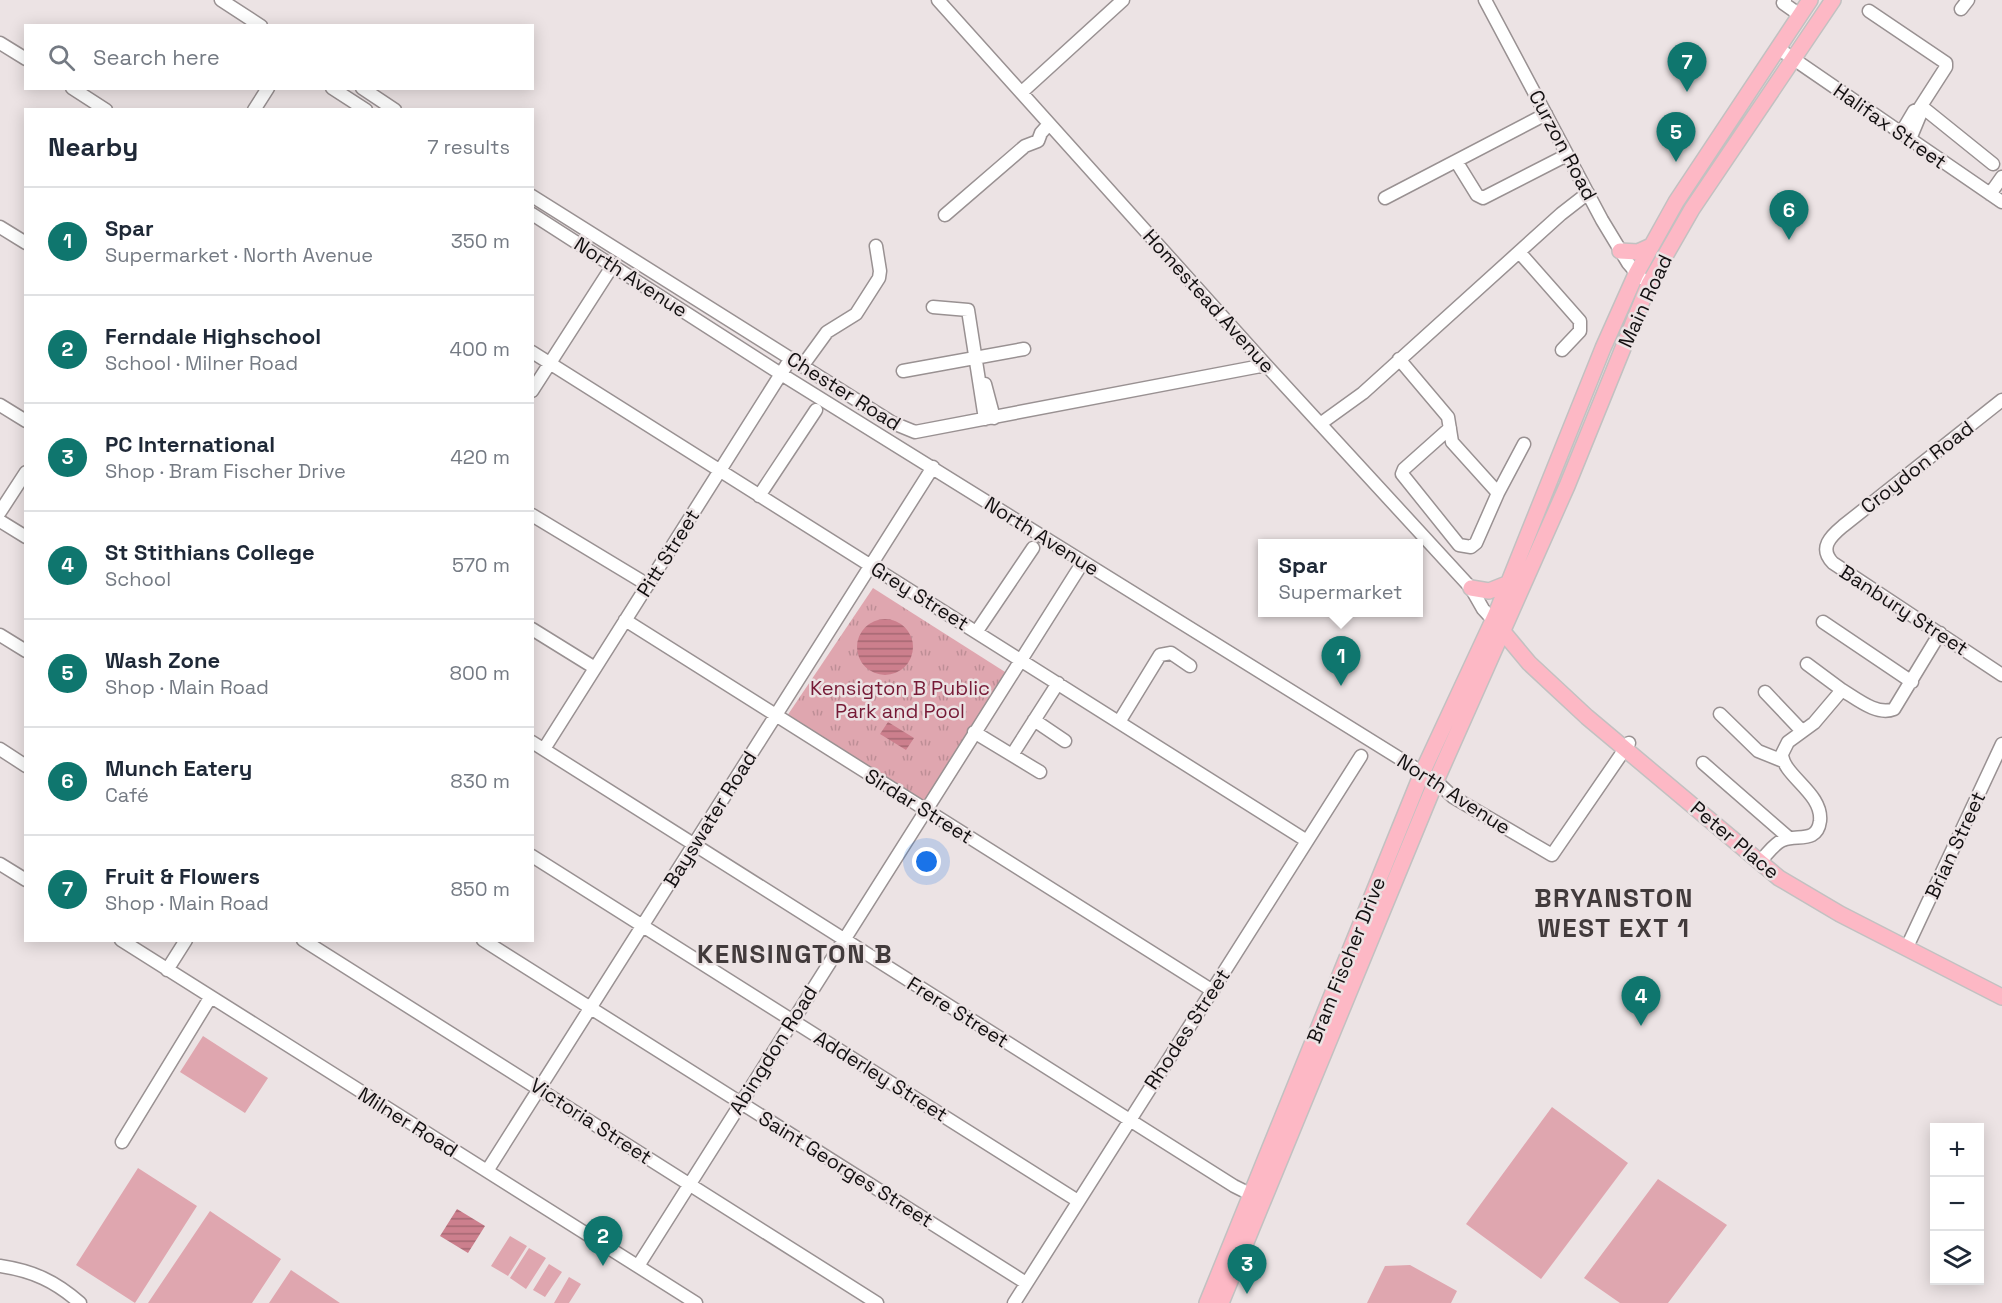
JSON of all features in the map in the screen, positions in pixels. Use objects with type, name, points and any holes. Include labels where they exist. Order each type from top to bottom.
[{"type":"main road","name":"Main Road","points":[[1500,623],[1509,583],[1603,348],[1636,274],[1704,159],[1810,0]]},
{"type":"main road","name":"Main Road","points":[[1500,623],[1567,486],[1648,284],[1692,209],[1833,0]]},
{"type":"main road","points":[[1620,251],[1638,252],[1651,246]]},
{"type":"main road","points":[[1471,588],[1489,591],[1509,583]]},
{"type":"main road","name":"Peter Place","points":[[1500,623],[1529,663],[1779,878],[1840,914],[1909,943],[2002,997]]},
{"type":"main road","name":"Peter Place","points":[[1500,623],[1626,746],[1762,859],[1814,894],[2002,990]]},
{"type":"main road","name":"Bram Fischer Drive","points":[[1207,1303],[1258,1198],[1436,781],[1486,673],[1500,623]]},
{"type":"main road","name":"Bram Fischer Drive","points":[[1221,1303],[1258,1198],[1422,773],[1500,623]]},
{"type":"main road","points":[[1486,673],[1507,658],[1529,663]]},
{"type":"street","points":[[221,0],[258,24]]},
{"type":"street","name":"Homestead Avenue","points":[[938,0],[1022,92],[1045,128],[1324,427],[1471,588],[1483,609],[1500,623]]},
{"type":"street","points":[[1022,92],[1123,0]]},
{"type":"street","name":"Curzon Road","points":[[1485,0],[1620,251],[1636,274],[1648,284]]},
{"type":"street","points":[[1785,0],[1783,3],[1800,15]]},
{"type":"street","points":[[1869,11],[1946,63],[1946,67],[1920,108],[1920,115],[1905,136]]},
{"type":"street","points":[[0,43],[24,58]]},
{"type":"street","name":"Halifax Street","points":[[1779,49],[2002,202]]},
{"type":"street","points":[[75,90],[103,108]]},
{"type":"street","points":[[255,108],[266,90]]},
{"type":"street","points":[[335,90],[363,108]]},
{"type":"street","points":[[365,90],[392,108]]},
{"type":"street","points":[[1920,108],[1993,164]]},
{"type":"street","points":[[1385,198],[1546,114]]},
{"type":"street","points":[[945,215],[1025,146],[1032,135],[1045,128]]},
{"type":"street","points":[[1456,161],[1477,195],[1483,198],[1567,155]]},
{"type":"street","points":[[1990,194],[2002,177]]},
{"type":"street","points":[[1324,427],[1520,253],[1561,214],[1562,209],[1587,191]]},
{"type":"street","name":"Chester Road","points":[[534,197],[908,430],[920,432],[1266,365]]},
{"type":"street","name":"North Avenue","points":[[534,215],[780,374],[1436,781],[1453,797],[1552,855],[1626,746]]},
{"type":"street","points":[[0,227],[24,242]]},
{"type":"street","points":[[803,365],[827,332],[856,314],[879,278],[876,246]]},
{"type":"street","points":[[1520,253],[1580,321],[1580,331],[1562,350]]},
{"type":"street","points":[[534,388],[613,265]]},
{"type":"street","points":[[933,307],[968,310],[990,418]]},
{"type":"street","points":[[903,371],[977,360],[1024,349]]},
{"type":"street","name":"Grey Street","points":[[534,353],[1307,840]]},
{"type":"street","name":"Pitt Street","points":[[544,749],[791,358]]},
{"type":"street","points":[[1400,359],[1446,414],[1452,442],[1498,493]]},
{"type":"street","name":"Croydon Road","points":[[1833,535],[2002,400]]},
{"type":"street","points":[[0,405],[24,421]]},
{"type":"street","points":[[759,496],[816,410]]},
{"type":"street","points":[[1450,428],[1404,469],[1404,479],[1459,545],[1464,548],[1476,543],[1498,493],[1524,444]]},
{"type":"street","name":"Bayswater Road","points":[[487,1171],[933,467]]},
{"type":"street","points":[[0,512],[24,475]]},
{"type":"street","points":[[534,516],[648,585]]},
{"type":"street","points":[[0,521],[24,536]]},
{"type":"street","name":"Banbury Street","points":[[1833,535],[1826,545],[1826,553],[1833,563],[2002,675]]},
{"type":"street","points":[[976,631],[1033,548]]},
{"type":"street","name":"Abingdon Road","points":[[638,1266],[740,1102],[794,1021],[842,939],[1083,562]]},
{"type":"street","name":"Sirdar Street","points":[[625,620],[1213,991]]},
{"type":"street","points":[[1823,622],[1912,682]]},
{"type":"street","points":[[534,630],[595,668]]},
{"type":"street","points":[[1807,664],[1842,690],[1877,710],[1887,712],[1894,709],[1940,633]]},
{"type":"street","points":[[0,635],[24,650]]},
{"type":"street","points":[[1119,722],[1160,655],[1171,653],[1190,666]]},
{"type":"street","points":[[1012,755],[1058,683]]},
{"type":"street","points":[[1783,761],[1785,746],[1801,730],[1814,723],[1842,690]]},
{"type":"street","points":[[1766,692],[1801,730]]},
{"type":"street","points":[[1720,714],[1758,751],[1783,761],[1805,786],[1820,814],[1818,828],[1813,834],[1807,838],[1789,838],[1778,843],[1762,859]]},
{"type":"street","points":[[1034,720],[1065,741]]},
{"type":"street","points":[[974,732],[1040,772]]},
{"type":"street","name":"Frere Street","points":[[534,743],[842,939],[1258,1198]]},
{"type":"street","name":"Brian Street","points":[[1909,943],[2002,744]]},
{"type":"street","points":[[0,749],[24,765]]},
{"type":"street","name":"Rhodes Street","points":[[1014,1303],[1361,756]]},
{"type":"street","points":[[1703,763],[1789,838]]},
{"type":"street","name":"Adderley Street","points":[[534,857],[1078,1201]]},
{"type":"street","points":[[0,864],[24,879]]},
{"type":"street","name":"Milner Road","points":[[124,942],[696,1303]]},
{"type":"street","points":[[167,970],[185,942]]},
{"type":"street","name":"Victoria Street","points":[[306,942],[877,1303]]},
{"type":"street","name":"Saint Georges Street","points":[[486,942],[1026,1283]]},
{"type":"street","points":[[122,1142],[210,998]]},
{"type":"street","points":[[0,1266],[48,1278],[80,1303]]},
{"type":"green space","name":"Kensigton B Public Park and Pool","points":[[873,588],[1013,677],[927,814],[785,719]]},
{"type":"green space","points":[[203,1036],[268,1078],[245,1113],[180,1072]]},
{"type":"green space","points":[[1552,1107],[1628,1163],[1541,1279],[1466,1224]]},
{"type":"green space","points":[[138,1168],[197,1206],[135,1303],[76,1265]]},
{"type":"green space","points":[[1658,1179],[1727,1225],[1668,1303],[1620,1303],[1584,1278]]},
{"type":"green space","points":[[210,1211],[281,1259],[252,1303],[148,1303]]},
{"type":"green space","points":[[510,1236],[527,1246],[508,1276],[491,1266]]},
{"type":"green space","points":[[529,1248],[546,1258],[526,1289],[510,1278]]},
{"type":"green space","points":[[549,1264],[562,1272],[545,1297],[533,1290]]},
{"type":"green space","points":[[1410,1265],[1457,1291],[1451,1303],[1367,1303],[1385,1266]]},
{"type":"green space","points":[[291,1270],[340,1303],[269,1303]]},
{"type":"green space","points":[[569,1277],[581,1284],[569,1303],[554,1303]]},
{"type":"shaded area","points":[[885,619],[896,621],[905,627],[911,636],[913,647],[911,658],[905,667],[896,673],[885,675],[874,673],[865,667],[859,658],[857,647],[859,636],[865,627],[874,621]]},
{"type":"shaded area","points":[[888,722],[914,738],[906,750],[880,734]]},
{"type":"shaded area","points":[[457,1209],[485,1226],[468,1253],[440,1236]]},
{"type":"place","name":"Fruit & Flowers","points":[[1687,92]]},
{"type":"place","name":"Wash Zone","points":[[1676,162]]},
{"type":"place","name":"Munch Eatery","points":[[1789,240]]},
{"type":"place","name":"Spar","points":[[1341,686]]},
{"type":"place","name":"St Stithians College","points":[[1641,1026]]},
{"type":"place","name":"Ferndale Highschool","points":[[603,1266]]},
{"type":"place","name":"PC International","points":[[1247,1294]]},
{"type":"district","name":"BRYANSTON WEST EXT 1","points":[[1614,913]]},
{"type":"district","name":"KENSINGTON B","points":[[795,954]]}]
